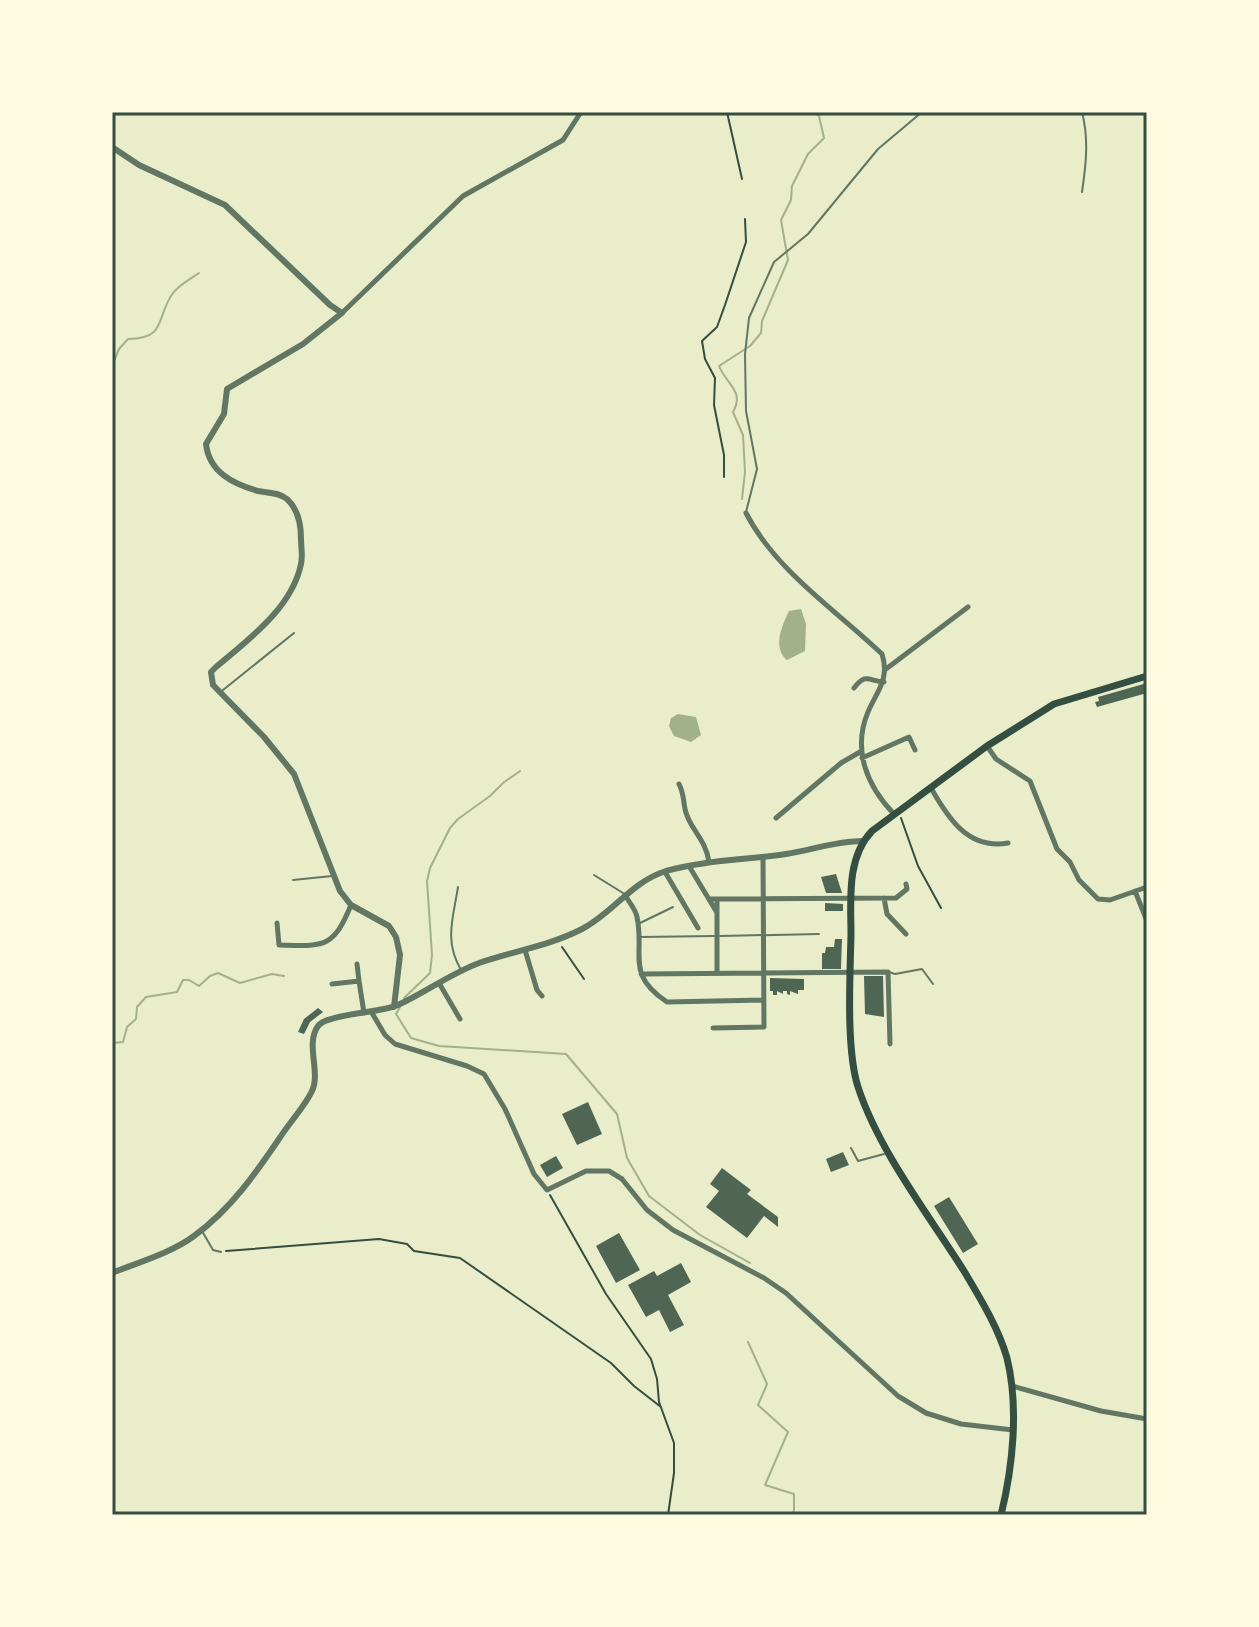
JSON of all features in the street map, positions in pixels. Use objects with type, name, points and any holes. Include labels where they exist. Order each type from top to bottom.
[{"type":"main road","points":[[1001,1515],[1013,1430],[1007,1358],[996,1327],[888,1152],[868,1115],[857,1083],[852,1054],[850,972],[851,898],[856,856],[863,841],[930,787],[1054,704],[1147,676]]},
{"type":"street","points":[[395,1006],[400,955],[396,937],[389,926],[351,905],[340,891],[294,774],[264,737],[213,685],[211,672],[270,618],[293,588],[302,562],[301,529],[290,501],[279,494],[258,491],[237,483],[221,474],[213,465],[206,444],[224,414],[227,389],[303,344],[342,313],[463,196],[563,140],[581,112]]},
{"type":"street","points":[[112,147],[139,165],[225,205],[342,313]]},
{"type":"street","points":[[746,513],[761,536],[802,582],[882,654],[884,682],[865,721],[861,755],[872,785],[897,813]]},
{"type":"street","points":[[885,669],[968,607]]},
{"type":"street","points":[[854,688],[861,680],[870,677],[884,682]]},
{"type":"street","points":[[776,818],[841,763],[909,737],[915,750]]},
{"type":"street","points":[[987,746],[996,759],[1030,781],[1057,849],[1070,862],[1079,880],[1098,899],[1110,900],[1147,887]]},
{"type":"street","points":[[679,784],[685,797],[685,810],[703,838],[709,862]]},
{"type":"street","points":[[930,787],[951,821],[968,837],[984,842],[1008,843]]},
{"type":"street","points":[[112,1273],[164,1252],[202,1230],[248,1184],[310,1096],[314,1085],[314,1039],[318,1026],[333,1017],[368,1014],[395,1006],[461,970],[584,928],[624,894],[665,872],[709,862],[863,841]]},
{"type":"street","points":[[713,1028],[764,1027],[763,857]]},
{"type":"street","points":[[689,866],[717,912]]},
{"type":"street","points":[[665,872],[698,928]]},
{"type":"street","points":[[709,899],[896,898],[907,889],[906,884]]},
{"type":"street","points":[[1135,891],[1147,921]]},
{"type":"street","points":[[624,894],[637,916],[637,966],[656,995],[667,1002],[764,1000]]},
{"type":"street","points":[[884,898],[887,914],[906,934]]},
{"type":"street","points":[[717,899],[717,973]]},
{"type":"street","points":[[277,923],[279,945],[321,943],[340,931],[351,905]]},
{"type":"street","points":[[525,950],[537,990],[542,996]]},
{"type":"street","points":[[357,964],[368,1014],[395,1044],[484,1074],[505,1109],[534,1174],[547,1190],[586,1171],[609,1171],[622,1179],[647,1210],[673,1230],[786,1293],[898,1396],[926,1413],[961,1424],[1013,1430]]},
{"type":"street","points":[[641,974],[888,972],[890,1044]]},
{"type":"street","points":[[332,984],[359,981]]},
{"type":"street","points":[[439,983],[460,1019]]},
{"type":"street","points":[[1011,1386],[1101,1411],[1147,1419]]},
{"type":"lane","points":[[746,513],[757,469],[746,411],[745,354],[749,318],[774,262],[808,234],[878,149],[922,112]]},
{"type":"lane","points":[[1082,112],[1087,147],[1082,192]]},
{"type":"lane","points":[[220,693],[294,633]]},
{"type":"lane","points":[[293,880],[333,875]]},
{"type":"lane","points":[[594,875],[624,894]]},
{"type":"lane","points":[[458,887],[450,938],[452,954],[461,970]]},
{"type":"lane","points":[[637,925],[673,907]]},
{"type":"lane","points":[[637,937],[819,934]]},
{"type":"lane","points":[[888,972],[895,974],[922,969],[933,984]]},
{"type":"lane","points":[[851,1148],[858,1161],[888,1152]]},
{"type":"lane","points":[[202,1230],[213,1250],[221,1252]]},
{"type":"path","points":[[727,112],[742,179]]},
{"type":"path","points":[[724,477],[724,455],[714,405],[715,378],[705,359],[702,341],[717,327],[725,305],[746,242],[745,219]]},
{"type":"path","points":[[897,813],[918,866],[941,908]]},
{"type":"path","points":[[560,938],[584,979]]},
{"type":"path","points":[[547,1190],[606,1294],[651,1359],[661,1407],[673,1437],[675,1455],[668,1515]]},
{"type":"path","points":[[221,1252],[379,1239],[407,1244],[414,1251],[460,1258],[611,1363],[661,1407]]},
{"type":"shaded area","points":[[801,609],[806,624],[805,651],[787,660],[780,649],[781,630],[789,611]]},
{"type":"shaded area","points":[[678,714],[696,717],[701,735],[691,742],[674,736],[669,726],[671,718]]},
{"type":"building","points":[[1147,683],[1147,693],[1097,707],[1095,702],[1099,701],[1098,697]]},
{"type":"building","points":[[836,874],[842,893],[826,893],[821,877]]},
{"type":"building","points":[[825,903],[843,904],[843,911],[825,911]]},
{"type":"building","points":[[835,939],[842,939],[841,969],[822,969],[822,953],[825,953],[826,947],[834,947]]},
{"type":"building","points":[[864,976],[883,976],[884,1017],[865,1014]]},
{"type":"building","points":[[770,978],[804,979],[804,990],[798,990],[798,994],[790,991],[790,995],[787,991],[783,994],[777,991],[777,995],[773,995]]},
{"type":"building","points":[[318,1008],[323,1012],[310,1022],[304,1034],[298,1032],[304,1019]]},
{"type":"building","points":[[588,1102],[602,1134],[577,1145],[562,1114]]},
{"type":"building","points":[[843,1152],[849,1165],[831,1172],[826,1159]]},
{"type":"building","points":[[556,1156],[563,1168],[547,1177],[540,1165]]},
{"type":"building","points":[[722,1168],[751,1190],[747,1194],[778,1217],[778,1227],[764,1216],[747,1238],[706,1207],[719,1191],[710,1184]]},
{"type":"building","points":[[949,1197],[978,1244],[963,1253],[934,1206]]},
{"type":"building","points":[[619,1233],[640,1270],[616,1283],[596,1246]]},
{"type":"building","points":[[681,1263],[691,1282],[668,1295],[684,1325],[670,1332],[659,1310],[646,1317],[628,1285],[654,1271],[657,1276]]},
{"type":"waterway","points":[[742,499],[745,472],[743,435],[733,412],[737,398],[719,366],[750,346],[761,333],[762,321],[788,260],[781,220],[791,200],[792,186],[808,154],[824,138],[819,116],[814,112]]},
{"type":"waterway","points":[[112,366],[119,349],[128,339],[141,338],[155,331],[173,293],[199,273]]},
{"type":"waterway","points":[[404,998],[430,973],[432,955],[427,881],[430,868],[450,828],[520,771]]},
{"type":"waterway","points":[[112,1043],[123,1042],[127,1027],[136,1019],[137,1007],[146,997],[177,992],[183,980],[199,986],[218,973],[240,983],[272,974],[284,976]]},
{"type":"waterway","points":[[400,1007],[396,1014],[411,1038],[439,1046],[566,1054],[617,1114],[627,1158],[649,1196],[700,1235],[750,1263]]},
{"type":"waterway","points":[[748,1342],[767,1384],[758,1405],[788,1432],[765,1485],[794,1494],[794,1511],[791,1515]]}]
